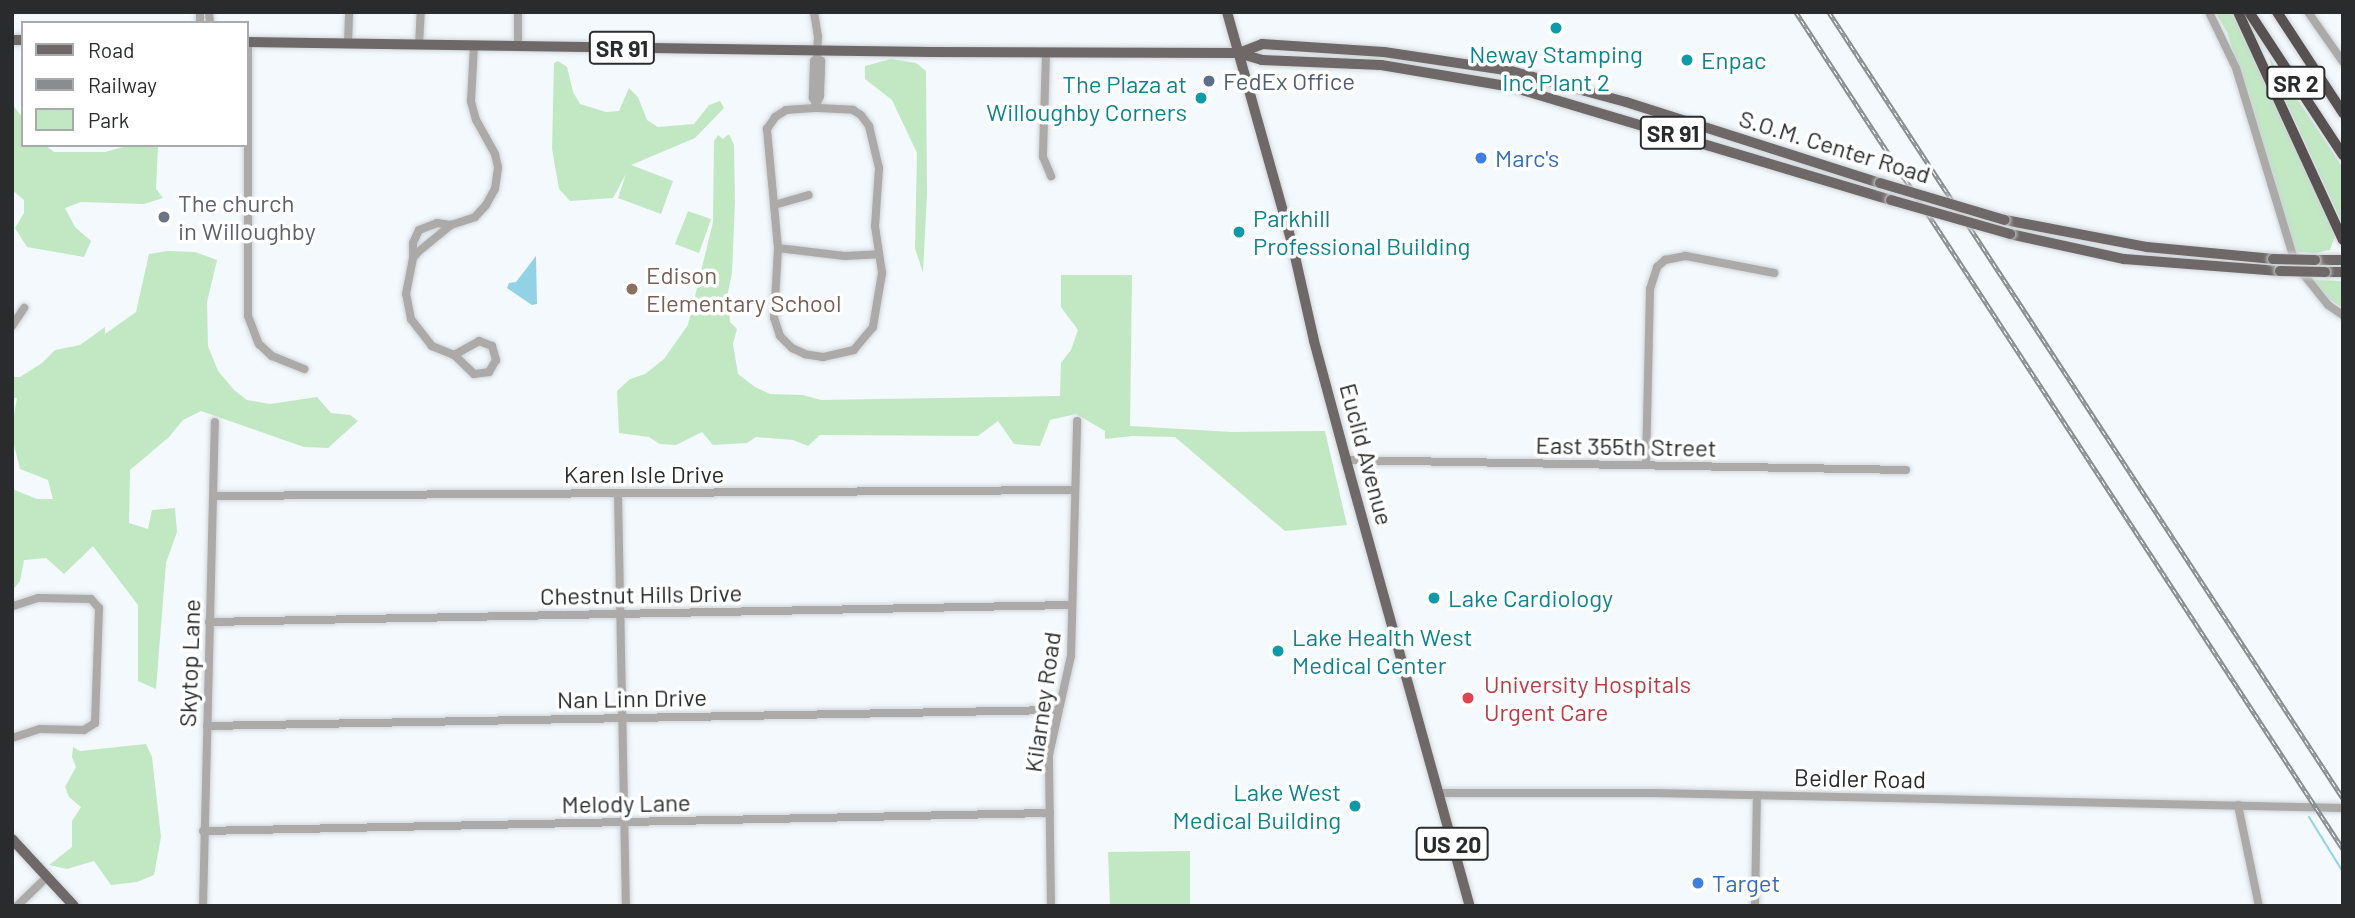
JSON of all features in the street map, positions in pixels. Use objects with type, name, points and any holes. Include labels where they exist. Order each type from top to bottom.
[{"type":"highway","points":[[2238,12],[2343,240]]},
{"type":"highway","name":"SR 2","points":[[2249,12],[2343,155]]},
{"type":"highway","name":"SR 2","points":[[2277,12],[2343,113]]},
{"type":"highway","points":[[2309,60],[2343,99]]},
{"type":"main road","name":"Euclid Avenue","points":[[1227,12],[1292,243],[1313,339],[1470,906]]},
{"type":"main road","name":"S.O.M. Center Road","points":[[248,41],[817,54],[1238,53],[1262,60],[1381,65],[1512,87],[2010,234],[2124,259],[2280,271],[2343,272]]},
{"type":"main road","name":"S.O.M. Center Road","points":[[1238,53],[1262,44],[1373,51],[1511,71],[1626,102],[2006,220],[2147,247],[2273,259],[2343,260]]},
{"type":"main road","points":[[12,839],[74,906]]},
{"type":"street","points":[[348,44],[349,12]]},
{"type":"street","points":[[419,45],[421,12]]},
{"type":"street","points":[[518,12],[518,46]]},
{"type":"street","points":[[814,12],[818,26],[817,54],[821,61],[820,96],[817,105]]},
{"type":"street","points":[[2209,12],[2222,33],[2236,68],[2296,265],[2328,305],[2343,315]]},
{"type":"street","points":[[2308,12],[2343,62]]},
{"type":"street","points":[[413,258],[451,226],[466,222],[483,209],[493,194],[497,175],[493,146],[476,120],[471,102],[474,46]]},
{"type":"street","points":[[1046,53],[1043,157],[1051,176]]},
{"type":"street","points":[[817,105],[853,110],[861,115],[869,126],[878,168],[875,226],[881,295],[873,327],[854,350],[823,357],[805,355],[779,336],[774,318],[778,248],[767,129],[775,117],[786,110],[817,105]]},
{"type":"street","points":[[247,147],[248,316],[259,344],[272,356],[305,369]]},
{"type":"street","points":[[774,205],[809,195]]},
{"type":"street","points":[[451,226],[437,223],[419,230],[413,243],[406,294],[411,319],[432,346],[454,355],[467,370],[478,374],[489,372],[496,360],[492,346],[479,341],[454,355]]},
{"type":"street","points":[[778,248],[845,256],[879,254]]},
{"type":"street","points":[[1646,465],[1650,289],[1657,267],[1665,260],[1685,256],[1774,273]]},
{"type":"street","points":[[12,326],[24,308]]},
{"type":"street","name":"Kilarney Road","points":[[1051,906],[1049,755],[1069,672],[1077,421]]},
{"type":"street","name":"Skytop Lane","points":[[203,906],[215,422]]},
{"type":"street","name":"East 355th Street","points":[[1346,460],[1906,470]]},
{"type":"street","name":"Karen Isle Drive","points":[[214,496],[1075,490]]},
{"type":"street","points":[[618,494],[626,906]]},
{"type":"street","points":[[12,738],[40,729],[84,730],[95,723],[99,608],[90,599],[38,598],[13,606]]},
{"type":"street","name":"Chestnut Hills Drive","points":[[209,622],[1072,605]]},
{"type":"street","name":"Nan Linn Drive","points":[[206,726],[1058,710]]},
{"type":"street","name":"Beidler Road","points":[[1438,793],[1757,796],[2343,808]]},
{"type":"street","points":[[1755,906],[1757,796]]},
{"type":"street","points":[[2238,805],[2259,906]]},
{"type":"street","name":"Melody Lane","points":[[203,831],[1050,813]]},
{"type":"street","points":[[17,906],[46,878]]},
{"type":"green space","points":[[2215,12],[2232,12],[2245,36],[2332,228],[2335,236],[2330,250],[2315,253],[2295,252],[2227,32]]},
{"type":"green space","points":[[2269,57],[2343,168],[2343,225],[2275,78]]},
{"type":"green space","points":[[891,59],[916,63],[926,71],[927,194],[923,273],[915,248],[917,153],[892,100],[865,79],[865,66]]},
{"type":"green space","points":[[558,61],[567,67],[573,92],[580,104],[606,112],[619,111],[629,88],[638,97],[647,120],[658,127],[694,124],[709,105],[720,101],[724,108],[695,138],[631,165],[673,181],[661,214],[618,198],[626,174],[613,198],[570,201],[559,189],[552,149],[554,63]]},
{"type":"green space","points":[[12,104],[21,115],[21,147],[48,147],[54,152],[105,152],[123,147],[158,147],[156,189],[163,198],[144,204],[81,202],[65,208],[75,227],[91,241],[84,257],[27,247],[15,228],[24,213],[24,200],[12,190]]},
{"type":"green space","points":[[729,134],[734,145],[735,201],[732,273],[728,292],[730,322],[737,329],[733,344],[738,374],[755,387],[770,394],[803,395],[821,400],[1060,396],[1061,363],[1071,350],[1078,330],[1061,307],[1061,275],[1132,275],[1130,426],[1232,432],[1325,431],[1347,525],[1285,531],[1175,437],[1133,436],[1105,439],[1105,431],[1076,414],[1050,420],[1040,446],[1014,444],[998,421],[978,436],[820,435],[808,446],[793,440],[756,437],[747,443],[713,445],[702,432],[676,445],[660,444],[649,437],[619,433],[617,391],[630,379],[645,374],[664,359],[688,325],[713,222],[714,141],[718,135],[723,139]]},
{"type":"green space","points":[[688,211],[711,219],[699,253],[675,244]]},
{"type":"green space","points":[[168,251],[195,252],[217,260],[207,302],[208,346],[218,371],[234,390],[247,400],[270,404],[317,397],[331,413],[350,415],[358,421],[328,448],[304,447],[201,411],[183,420],[169,437],[130,470],[129,523],[148,529],[152,510],[175,508],[177,532],[166,563],[156,689],[138,681],[138,605],[93,546],[64,574],[46,558],[24,560],[20,581],[12,591],[12,489],[37,499],[53,499],[48,480],[20,469],[14,445],[13,421],[17,398],[12,398],[12,377],[20,377],[42,363],[55,350],[80,345],[105,327],[105,334],[136,312],[149,254]]},
{"type":"green space","points":[[2312,280],[2343,281],[2343,308],[2329,299]]},
{"type":"green space","points":[[146,744],[152,757],[161,837],[154,875],[137,882],[111,885],[94,861],[67,869],[49,865],[72,847],[72,821],[81,807],[69,797],[65,787],[76,767],[72,757],[73,747],[80,751]]},
{"type":"green space","points":[[1190,851],[1190,906],[1110,906],[1108,852]]},
{"type":"water","points":[[536,256],[537,304],[532,305],[507,288],[509,283],[516,282]]},
{"type":"waterway","points":[[2309,817],[2343,872]]},
{"type":"railway","points":[[1796,12],[2343,849]]},
{"type":"railway","points":[[1829,12],[2343,798]]},
{"type":"place","name":"Neway Stamping Inc Plant 2","points":[[1556,28]]},
{"type":"place","name":"Enpac","points":[[1687,60]]},
{"type":"place","name":"FedEx Office","points":[[1209,81]]},
{"type":"place","name":"The Plaza at Willoughby Corners","points":[[1201,98]]},
{"type":"place","name":"Marc's","points":[[1481,158]]},
{"type":"place","name":"The church in Willoughby","points":[[164,217]]},
{"type":"place","name":"Parkhill Professional Building","points":[[1239,232]]},
{"type":"place","name":"Edison Elementary School","points":[[632,289]]},
{"type":"place","name":"Lake Cardiology","points":[[1434,598]]},
{"type":"place","name":"Lake Health West Medical Center","points":[[1278,651]]},
{"type":"place","name":"University Hospitals Urgent Care","points":[[1468,698]]},
{"type":"place","name":"Lake West Medical Building","points":[[1355,806]]},
{"type":"place","name":"Target","points":[[1698,883]]}]
